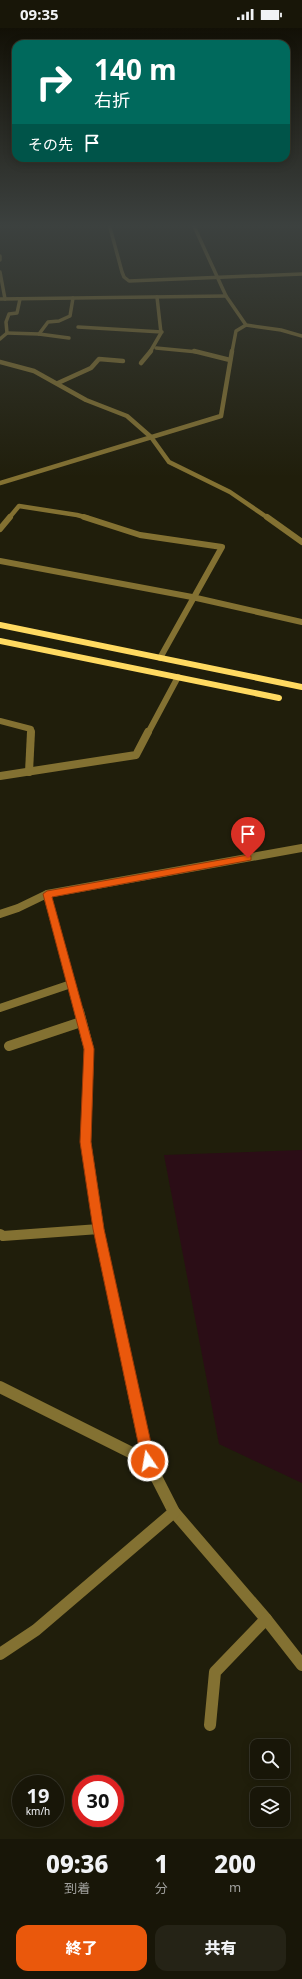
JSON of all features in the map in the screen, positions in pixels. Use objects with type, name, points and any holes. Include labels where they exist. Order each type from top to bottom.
[{"type":"street","points":[[7,333],[6,322],[9,314],[17,313],[18,309]]},
{"type":"street","points":[[39,334],[48,322],[59,321],[70,316],[71,309]]},
{"type":"street","points":[[141,363],[156,348],[162,332],[159,309]]},
{"type":"street","points":[[235,309],[246,325]]},
{"type":"street","points":[[0,321],[6,322]]},
{"type":"street","points":[[0,483],[221,416],[236,331],[246,325],[281,330],[302,336]]},
{"type":"street","points":[[78,327],[162,332]]},
{"type":"street","points":[[0,339],[7,333],[39,334],[69,338]]},
{"type":"street","points":[[156,348],[188,350],[230,360]]},
{"type":"street","points":[[58,383],[91,368],[99,359],[123,361]]},
{"type":"street","points":[[0,362],[34,371],[58,383],[86,400],[128,416],[151,437],[169,462],[230,492],[302,542]]},
{"type":"street","points":[[0,529],[19,506],[77,515],[140,535],[222,547],[192,597],[160,658]]},
{"type":"street","points":[[0,561],[192,597],[302,622]]},
{"type":"street","points":[[0,625],[302,687]]},
{"type":"street","points":[[0,641],[279,698]]},
{"type":"street","points":[[0,776],[136,755],[178,677]]},
{"type":"street","points":[[0,721],[31,729],[29,772]]},
{"type":"street","points":[[0,914],[18,908],[47,894],[302,848]]},
{"type":"street","points":[[47,894],[89,1049],[86,1142],[99,1229],[148,1461],[174,1512],[266,1618],[302,1665]]},
{"type":"street","points":[[0,1008],[71,984]]},
{"type":"street","points":[[9,1046],[81,1022]]},
{"type":"street","points":[[0,1234],[4,1236],[99,1229]]},
{"type":"street","points":[[0,1387],[148,1461]]},
{"type":"street","points":[[0,1654],[36,1630],[174,1512]]},
{"type":"street","points":[[210,1725],[214,1672],[266,1618]]},
{"type":"shaded area","points":[[302,1150],[302,1483],[219,1444],[164,1155]]},
{"type":"route","points":[[148,1461],[99,1229],[86,1142],[89,1049],[47,894],[248,858]]}]
